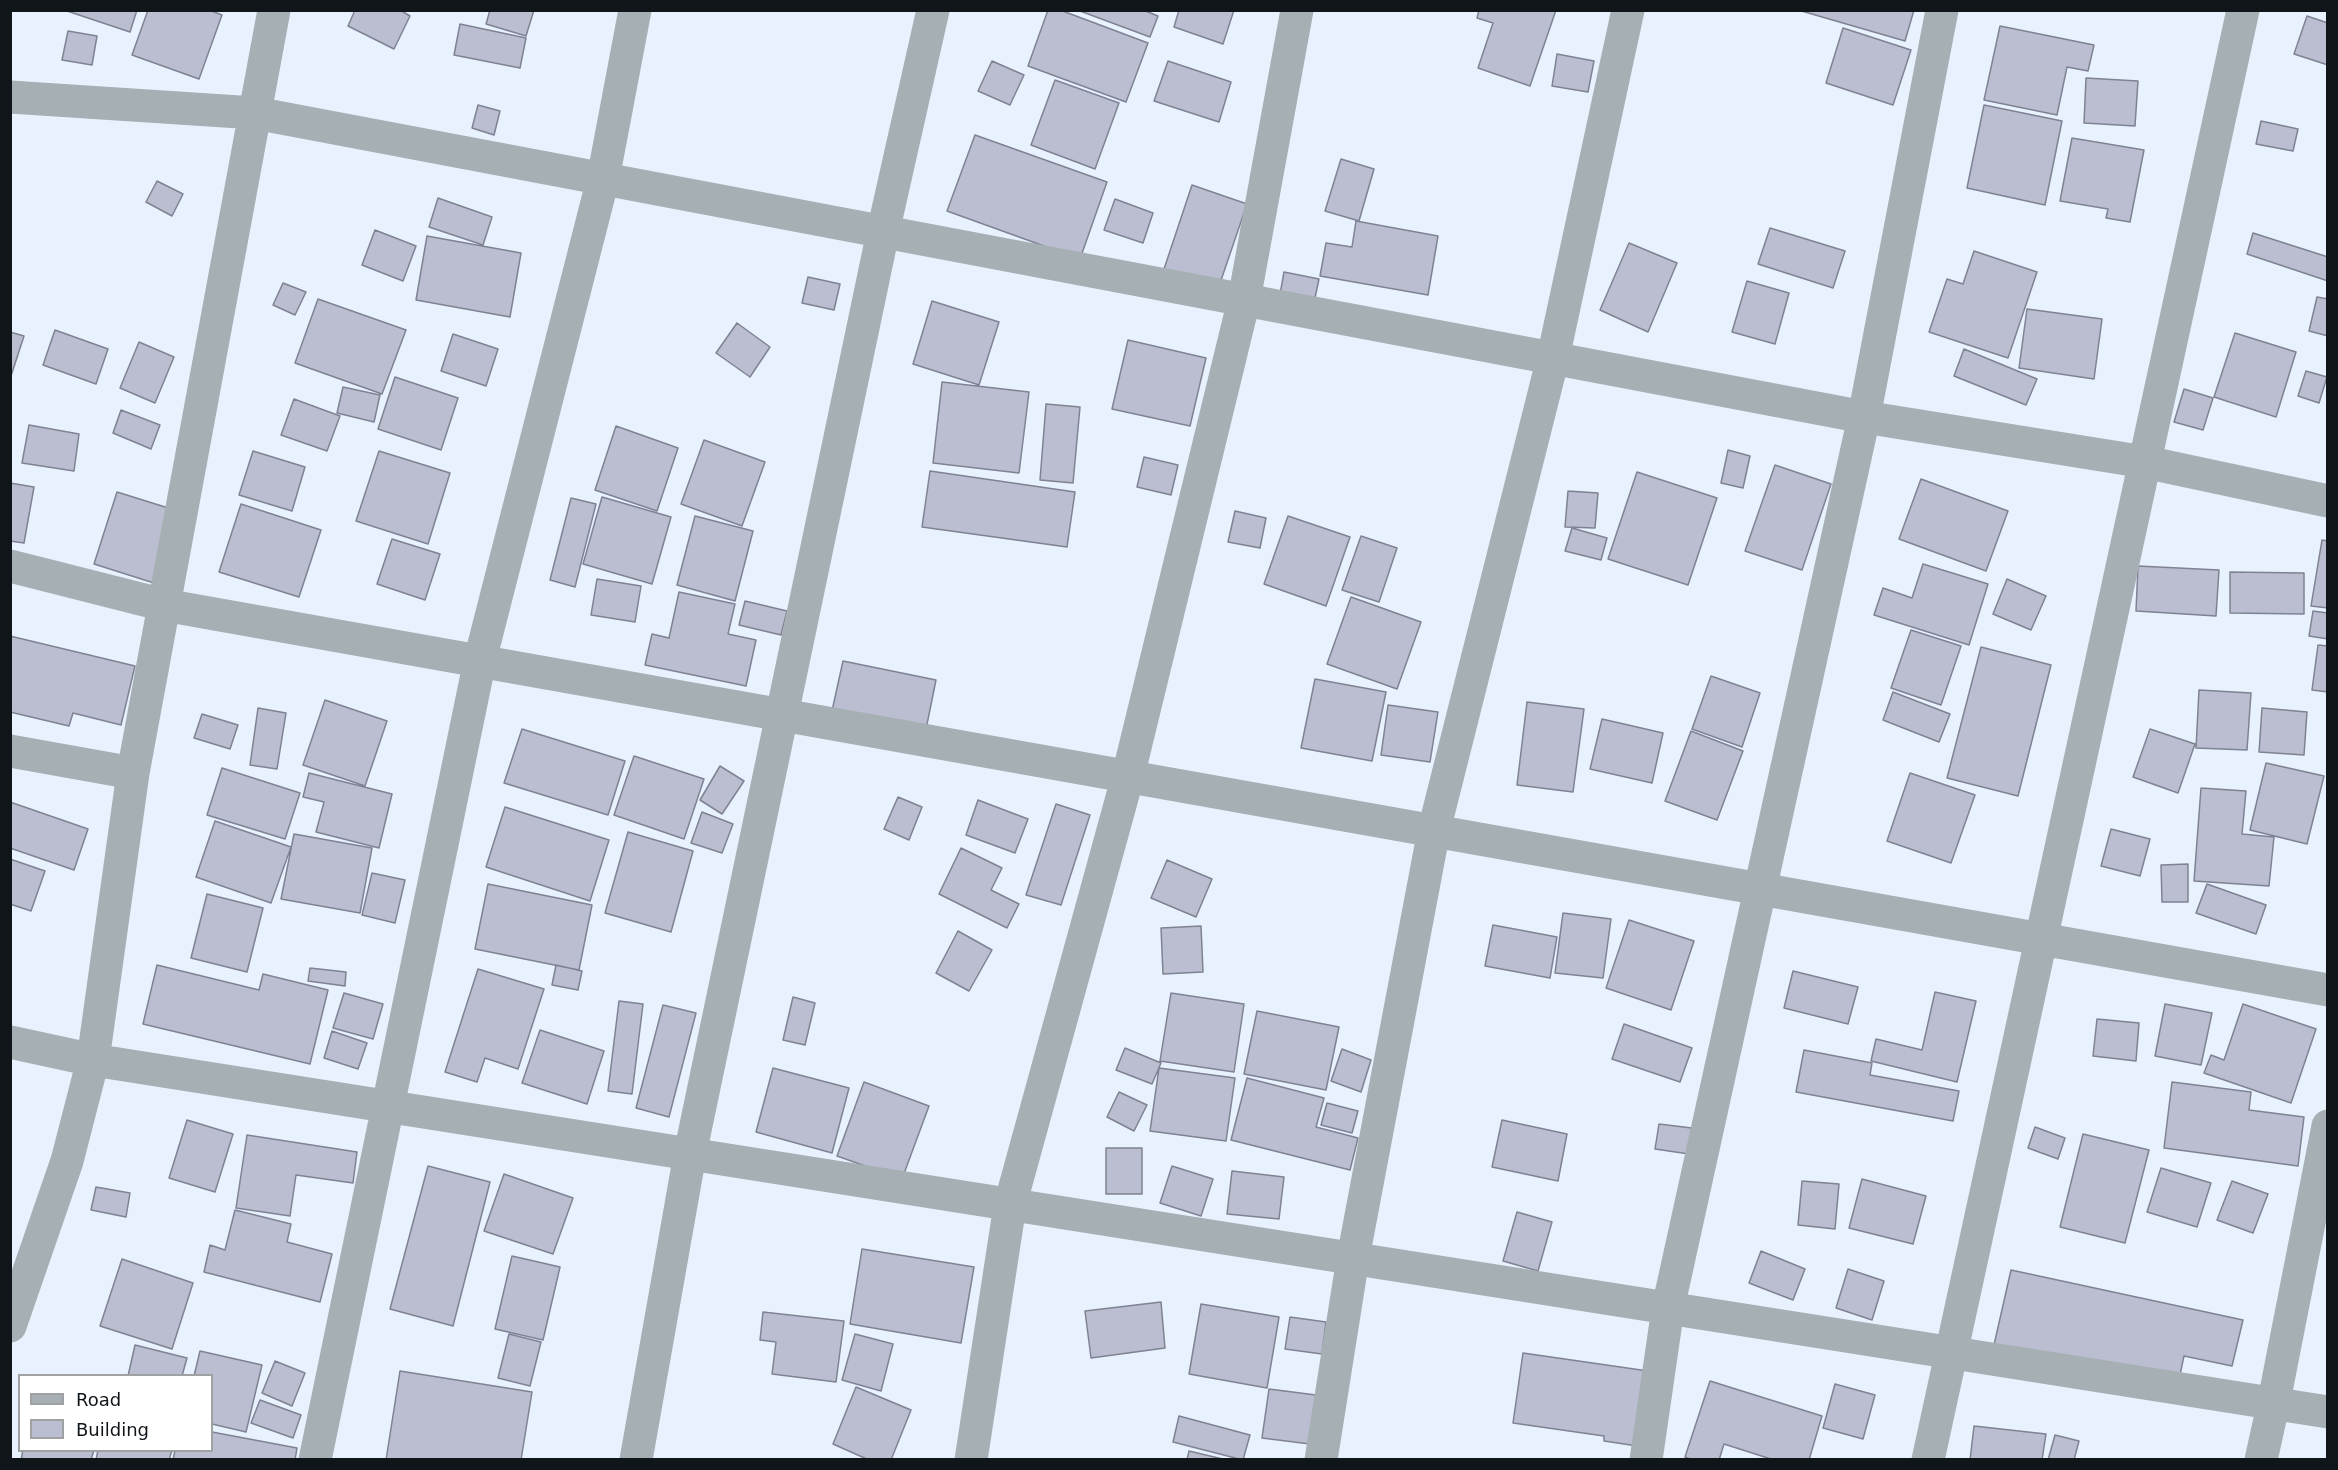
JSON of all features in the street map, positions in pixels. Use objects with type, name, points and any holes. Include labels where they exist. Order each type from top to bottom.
[{"type":"street","points":[[10,1326],[67,1161],[93,1060],[133,773],[274,10]]},
{"type":"street","points":[[315,1460],[480,660],[603,179],[635,10]]},
{"type":"street","points":[[636,1460],[690,1154],[883,232],[933,10]]},
{"type":"street","points":[[971,1460],[1010,1205],[1128,776],[1244,300],[1297,10]]},
{"type":"street","points":[[1321,1460],[1353,1258],[1434,830],[1553,358],[1628,10]]},
{"type":"street","points":[[1646,1460],[1668,1308],[1864,417],[1942,10]]},
{"type":"street","points":[[1929,1460],[2243,10]]},
{"type":"street","points":[[10,96],[255,113],[1864,417],[2145,462],[2328,501]]},
{"type":"street","points":[[10,566],[164,605],[2328,990]]},
{"type":"street","points":[[10,751],[133,773]]},
{"type":"street","points":[[10,1042],[93,1060],[2328,1412]]},
{"type":"street","points":[[2261,1460],[2328,1126]]},
{"type":"building","points":[[64,10],[137,10],[130,32]]},
{"type":"building","points":[[148,10],[209,10],[222,15],[199,79],[132,55]]},
{"type":"building","points":[[355,10],[400,10],[410,16],[394,49],[348,26]]},
{"type":"building","points":[[490,10],[534,10],[526,36],[486,24]]},
{"type":"building","points":[[1048,10],[1060,10],[1148,43],[1126,102],[1028,66]]},
{"type":"building","points":[[1143,10],[1158,16],[1150,37],[1080,11]]},
{"type":"building","points":[[1179,10],[1234,10],[1223,44],[1174,27]]},
{"type":"building","points":[[1479,10],[1556,10],[1530,86],[1478,68],[1493,23],[1477,18]]},
{"type":"building","points":[[1798,10],[1914,10],[1905,41]]},
{"type":"building","points":[[2307,16],[2328,23],[2328,65],[2294,54]]},
{"type":"building","points":[[460,24],[526,38],[520,68],[454,55]]},
{"type":"building","points":[[2000,26],[2094,45],[2088,71],[2067,67],[2057,115],[1984,100]]},
{"type":"building","points":[[1843,28],[1911,50],[1893,105],[1826,83]]},
{"type":"building","points":[[68,31],[97,36],[92,65],[62,60]]},
{"type":"building","points":[[1557,54],[1594,61],[1588,92],[1552,86]]},
{"type":"building","points":[[992,61],[1024,75],[1010,105],[978,91]]},
{"type":"building","points":[[1168,61],[1231,82],[1219,122],[1154,101]]},
{"type":"building","points":[[2086,78],[2138,81],[2135,126],[2084,123]]},
{"type":"building","points":[[1055,80],[1119,103],[1095,169],[1031,145]]},
{"type":"building","points":[[478,105],[500,111],[494,135],[472,128]]},
{"type":"building","points":[[1984,105],[2062,121],[2045,205],[1967,188]]},
{"type":"building","points":[[2261,121],[2298,129],[2293,151],[2256,144]]},
{"type":"building","points":[[975,135],[1107,182],[1080,259],[947,211]]},
{"type":"building","points":[[2072,138],[2144,150],[2130,222],[2106,218],[2108,209],[2060,201]]},
{"type":"building","points":[[1341,159],[1374,169],[1359,221],[1325,211]]},
{"type":"building","points":[[157,181],[183,194],[172,216],[146,202]]},
{"type":"building","points":[[1192,185],[1247,204],[1216,295],[1161,278]]},
{"type":"building","points":[[438,198],[492,217],[483,245],[429,227]]},
{"type":"building","points":[[1115,199],[1153,213],[1143,243],[1104,230]]},
{"type":"building","points":[[1356,221],[1438,236],[1428,295],[1320,276],[1326,243],[1352,247]]},
{"type":"building","points":[[1770,228],[1845,251],[1833,288],[1758,264]]},
{"type":"building","points":[[375,230],[416,246],[403,281],[362,265]]},
{"type":"building","points":[[2253,233],[2328,257],[2328,281],[2247,254]]},
{"type":"building","points":[[427,236],[521,253],[510,317],[416,300]]},
{"type":"building","points":[[1629,243],[1677,263],[1648,332],[1600,310]]},
{"type":"building","points":[[1974,251],[2037,272],[2008,358],[1929,332],[1947,279],[1963,284]]},
{"type":"building","points":[[1284,272],[1319,279],[1312,312],[1278,306]]},
{"type":"building","points":[[808,277],[840,284],[834,310],[802,303]]},
{"type":"building","points":[[1747,281],[1789,293],[1775,344],[1732,332]]},
{"type":"building","points":[[283,283],[306,292],[295,315],[273,305]]},
{"type":"building","points":[[2317,297],[2328,299],[2328,336],[2309,331]]},
{"type":"building","points":[[318,299],[406,330],[382,394],[295,363]]},
{"type":"building","points":[[932,301],[999,322],[979,385],[913,364]]},
{"type":"building","points":[[2027,309],[2102,319],[2094,379],[2019,368]]},
{"type":"building","points":[[737,323],[770,347],[750,377],[716,353]]},
{"type":"building","points":[[55,330],[108,349],[96,384],[43,365]]},
{"type":"building","points":[[10,332],[24,336],[11,376],[10,376]]},
{"type":"building","points":[[2235,333],[2296,352],[2276,417],[2214,397]]},
{"type":"building","points":[[453,334],[498,349],[486,386],[441,371]]},
{"type":"building","points":[[1128,340],[1206,358],[1190,426],[1112,409]]},
{"type":"building","points":[[139,342],[174,357],[155,403],[120,388]]},
{"type":"building","points":[[1964,349],[2037,379],[2026,405],[1954,376]]},
{"type":"building","points":[[2306,371],[2327,377],[2319,403],[2298,396]]},
{"type":"building","points":[[395,377],[458,398],[441,450],[378,429]]},
{"type":"building","points":[[942,382],[1029,392],[1019,473],[933,463]]},
{"type":"building","points":[[343,387],[380,395],[374,422],[337,413]]},
{"type":"building","points":[[2184,389],[2213,398],[2203,430],[2174,422]]},
{"type":"building","points":[[294,399],[340,416],[327,451],[281,435]]},
{"type":"building","points":[[1046,404],[1080,407],[1073,483],[1040,480]]},
{"type":"building","points":[[121,410],[160,425],[151,449],[113,433]]},
{"type":"building","points":[[29,425],[79,434],[74,471],[22,463]]},
{"type":"building","points":[[616,426],[678,448],[657,511],[595,490]]},
{"type":"building","points":[[704,440],[765,462],[742,526],[681,504]]},
{"type":"building","points":[[1728,450],[1750,456],[1743,488],[1721,483]]},
{"type":"building","points":[[253,451],[305,467],[292,511],[239,495]]},
{"type":"building","points":[[379,451],[450,473],[428,544],[356,521]]},
{"type":"building","points":[[1144,457],[1178,465],[1171,495],[1137,487]]},
{"type":"building","points":[[1775,465],[1831,484],[1802,570],[1745,551]]},
{"type":"building","points":[[930,471],[1075,492],[1067,547],[922,527]]},
{"type":"building","points":[[1637,472],[1717,498],[1688,585],[1608,559]]},
{"type":"building","points":[[1921,479],[2008,511],[1986,571],[1899,539]]},
{"type":"building","points":[[10,483],[34,487],[24,543],[10,541]]},
{"type":"building","points":[[1568,491],[1598,493],[1595,528],[1565,527]]},
{"type":"building","points":[[117,492],[178,511],[154,583],[94,564]]},
{"type":"building","points":[[602,497],[671,517],[652,584],[583,564]]},
{"type":"building","points":[[571,498],[596,504],[575,587],[550,580]]},
{"type":"building","points":[[241,504],[321,530],[299,597],[219,572]]},
{"type":"building","points":[[1235,511],[1266,518],[1260,548],[1228,542]]},
{"type":"building","points":[[695,516],[753,531],[735,601],[677,585]]},
{"type":"building","points":[[1288,516],[1350,537],[1326,606],[1264,584]]},
{"type":"building","points":[[1572,528],[1607,538],[1601,560],[1565,551]]},
{"type":"building","points":[[1361,536],[1397,548],[1379,602],[1342,590]]},
{"type":"building","points":[[392,539],[440,554],[425,600],[377,584]]},
{"type":"building","points":[[2322,540],[2328,541],[2328,608],[2311,606]]},
{"type":"building","points":[[1923,564],[1988,584],[1969,645],[1874,615],[1883,588],[1912,598]]},
{"type":"building","points":[[2138,566],[2219,570],[2216,616],[2136,611]]},
{"type":"building","points":[[2230,572],[2304,573],[2304,614],[2230,613]]},
{"type":"building","points":[[597,579],[641,586],[635,622],[591,615]]},
{"type":"building","points":[[2007,579],[2046,596],[2031,630],[1993,614]]},
{"type":"building","points":[[679,592],[735,604],[728,634],[756,640],[746,686],[645,665],[652,634],[669,638]]},
{"type":"building","points":[[1351,597],[1421,622],[1397,689],[1327,664]]},
{"type":"building","points":[[745,601],[787,611],[781,635],[739,625]]},
{"type":"building","points":[[2313,611],[2328,613],[2328,639],[2309,636]]},
{"type":"building","points":[[1911,630],[1961,646],[1941,705],[1891,688]]},
{"type":"building","points":[[10,636],[135,666],[121,725],[73,713],[69,726],[10,712]]},
{"type":"building","points":[[2318,645],[2328,646],[2328,692],[2312,690]]},
{"type":"building","points":[[1981,647],[2051,665],[2018,796],[1947,778]]},
{"type":"building","points":[[843,661],[936,680],[924,739],[830,720]]},
{"type":"building","points":[[1711,676],[1760,693],[1742,747],[1692,729]]},
{"type":"building","points":[[1315,679],[1386,692],[1372,761],[1301,748]]},
{"type":"building","points":[[2199,690],[2251,693],[2247,750],[2196,748]]},
{"type":"building","points":[[1893,692],[1950,714],[1939,742],[1883,720]]},
{"type":"building","points":[[325,700],[387,721],[365,786],[303,765]]},
{"type":"building","points":[[1527,702],[1584,709],[1573,792],[1517,785]]},
{"type":"building","points":[[1388,705],[1438,712],[1430,762],[1381,755]]},
{"type":"building","points":[[258,708],[286,713],[277,769],[250,765]]},
{"type":"building","points":[[2262,708],[2307,712],[2304,755],[2259,752]]},
{"type":"building","points":[[202,714],[238,725],[230,749],[194,738]]},
{"type":"building","points":[[1602,719],[1663,733],[1652,783],[1590,769]]},
{"type":"building","points":[[522,729],[625,761],[608,815],[504,783]]},
{"type":"building","points":[[2150,729],[2195,744],[2178,793],[2133,777]]},
{"type":"building","points":[[1691,731],[1743,751],[1717,820],[1665,801]]},
{"type":"building","points":[[634,756],[704,779],[684,839],[614,815]]},
{"type":"building","points":[[2266,763],[2324,776],[2307,844],[2250,830]]},
{"type":"building","points":[[720,766],[744,781],[722,814],[700,800]]},
{"type":"building","points":[[222,768],[300,793],[285,839],[207,815]]},
{"type":"building","points":[[309,773],[392,794],[379,848],[316,832],[324,802],[303,797]]},
{"type":"building","points":[[1910,773],[1975,795],[1951,863],[1887,841]]},
{"type":"building","points":[[2201,788],[2246,791],[2242,834],[2274,837],[2269,886],[2194,881]]},
{"type":"building","points":[[898,797],[922,807],[909,840],[884,829]]},
{"type":"building","points":[[978,800],[1028,819],[1015,853],[966,835]]},
{"type":"building","points":[[10,802],[88,829],[74,870],[10,848]]},
{"type":"building","points":[[1056,804],[1090,815],[1061,905],[1026,895]]},
{"type":"building","points":[[505,807],[609,840],[590,901],[486,867]]},
{"type":"building","points":[[702,812],[733,824],[722,853],[691,843]]},
{"type":"building","points":[[215,821],[291,847],[271,903],[196,877]]},
{"type":"building","points":[[2111,829],[2150,839],[2140,876],[2101,866]]},
{"type":"building","points":[[628,832],[693,851],[671,932],[605,913]]},
{"type":"building","points":[[294,834],[372,848],[360,913],[281,899]]},
{"type":"building","points":[[961,848],[1002,868],[991,890],[1019,904],[1007,928],[939,894]]},
{"type":"building","points":[[10,859],[45,871],[31,911],[10,904]]},
{"type":"building","points":[[1167,860],[1212,879],[1196,917],[1151,898]]},
{"type":"building","points":[[2188,864],[2188,902],[2162,902],[2161,865]]},
{"type":"building","points":[[372,873],[405,880],[395,923],[362,915]]},
{"type":"building","points":[[488,884],[592,905],[579,970],[475,949]]},
{"type":"building","points":[[2207,884],[2266,905],[2256,934],[2196,913]]},
{"type":"building","points":[[207,894],[263,908],[247,972],[191,958]]},
{"type":"building","points":[[1563,913],[1611,919],[1603,978],[1555,973]]},
{"type":"building","points":[[1629,920],[1694,941],[1671,1010],[1606,988]]},
{"type":"building","points":[[1493,925],[1557,937],[1550,978],[1485,966]]},
{"type":"building","points":[[1201,926],[1203,972],[1163,974],[1161,928]]},
{"type":"building","points":[[958,931],[992,950],[969,991],[936,973]]},
{"type":"building","points":[[157,965],[259,990],[263,974],[328,990],[310,1064],[143,1024]]},
{"type":"building","points":[[556,965],[582,971],[578,990],[552,985]]},
{"type":"building","points":[[310,968],[346,972],[345,986],[308,981]]},
{"type":"building","points":[[478,969],[544,989],[518,1069],[485,1058],[477,1082],[445,1072]]},
{"type":"building","points":[[1793,971],[1858,987],[1848,1024],[1784,1008]]},
{"type":"building","points":[[1935,992],[1976,1001],[1957,1082],[1871,1061],[1876,1039],[1922,1050]]},
{"type":"building","points":[[344,993],[383,1004],[373,1039],[333,1028]]},
{"type":"building","points":[[1171,993],[1244,1004],[1234,1072],[1160,1061]]},
{"type":"building","points":[[793,997],[815,1003],[805,1045],[783,1040]]},
{"type":"building","points":[[619,1001],[643,1004],[632,1094],[608,1091]]},
{"type":"building","points":[[2165,1004],[2212,1013],[2201,1065],[2155,1056]]},
{"type":"building","points":[[2243,1004],[2316,1029],[2291,1103],[2204,1073],[2211,1055],[2224,1060]]},
{"type":"building","points":[[663,1005],[696,1013],[669,1117],[636,1108]]},
{"type":"building","points":[[1257,1011],[1339,1027],[1326,1090],[1244,1074]]},
{"type":"building","points":[[2097,1019],[2139,1023],[2136,1061],[2093,1056]]},
{"type":"building","points":[[1624,1024],[1692,1048],[1680,1082],[1612,1059]]},
{"type":"building","points":[[540,1030],[604,1051],[587,1104],[522,1083]]},
{"type":"building","points":[[332,1031],[367,1043],[358,1069],[324,1058]]},
{"type":"building","points":[[1125,1048],[1161,1063],[1152,1084],[1116,1070]]},
{"type":"building","points":[[1342,1049],[1371,1060],[1361,1092],[1331,1081]]},
{"type":"building","points":[[1804,1050],[1872,1063],[1870,1075],[1959,1091],[1953,1121],[1796,1092]]},
{"type":"building","points":[[773,1068],[849,1088],[832,1153],[756,1132]]},
{"type":"building","points":[[1159,1068],[1235,1078],[1226,1141],[1150,1131]]},
{"type":"building","points":[[1247,1078],[1324,1098],[1316,1127],[1358,1138],[1350,1170],[1231,1140]]},
{"type":"building","points":[[864,1082],[929,1106],[902,1179],[837,1156]]},
{"type":"building","points":[[2172,1082],[2251,1092],[2249,1110],[2304,1117],[2298,1166],[2164,1148]]},
{"type":"building","points":[[1119,1092],[1147,1105],[1134,1131],[1107,1117]]},
{"type":"building","points":[[1327,1103],[1358,1111],[1352,1133],[1321,1125]]},
{"type":"building","points":[[187,1120],[233,1134],[215,1192],[169,1178]]},
{"type":"building","points":[[1502,1120],[1567,1134],[1558,1181],[1492,1167]]},
{"type":"building","points":[[1659,1124],[1700,1129],[1696,1155],[1655,1149]]},
{"type":"building","points":[[2035,1127],[2065,1138],[2058,1159],[2028,1148]]},
{"type":"building","points":[[2083,1134],[2149,1150],[2125,1243],[2060,1227]]},
{"type":"building","points":[[247,1135],[357,1152],[353,1183],[296,1175],[290,1216],[236,1208]]},
{"type":"building","points":[[1106,1148],[1142,1148],[1142,1194],[1106,1194]]},
{"type":"building","points":[[428,1166],[490,1182],[453,1326],[390,1309]]},
{"type":"building","points":[[1172,1166],[1213,1179],[1201,1216],[1160,1203]]},
{"type":"building","points":[[2161,1168],[2211,1183],[2197,1227],[2147,1212]]},
{"type":"building","points":[[1232,1171],[1284,1177],[1279,1219],[1227,1214]]},
{"type":"building","points":[[504,1174],[573,1198],[553,1254],[484,1231]]},
{"type":"building","points":[[1862,1179],[1926,1196],[1913,1244],[1849,1228]]},
{"type":"building","points":[[1802,1181],[1839,1184],[1835,1229],[1798,1225]]},
{"type":"building","points":[[2232,1181],[2268,1194],[2253,1233],[2217,1220]]},
{"type":"building","points":[[96,1187],[130,1193],[126,1217],[91,1210]]},
{"type":"building","points":[[235,1210],[291,1224],[287,1242],[332,1254],[320,1302],[204,1272],[210,1245],[225,1250]]},
{"type":"building","points":[[1517,1212],[1552,1222],[1538,1271],[1503,1261]]},
{"type":"building","points":[[862,1249],[974,1267],[961,1343],[850,1324]]},
{"type":"building","points":[[1761,1251],[1805,1269],[1793,1300],[1749,1283]]},
{"type":"building","points":[[512,1256],[560,1267],[543,1340],[495,1329]]},
{"type":"building","points":[[122,1259],[193,1283],[172,1349],[100,1326]]},
{"type":"building","points":[[1848,1269],[1884,1281],[1872,1320],[1836,1308]]},
{"type":"building","points":[[2011,1270],[2243,1320],[2232,1366],[2184,1356],[2178,1384],[1994,1345]]},
{"type":"building","points":[[1161,1302],[1165,1348],[1091,1358],[1085,1311]]},
{"type":"building","points":[[1201,1304],[1279,1317],[1267,1388],[1189,1374]]},
{"type":"building","points":[[763,1312],[844,1321],[836,1382],[772,1374],[776,1342],[760,1340]]},
{"type":"building","points":[[1290,1317],[1326,1322],[1322,1354],[1285,1349]]},
{"type":"building","points":[[509,1334],[541,1342],[530,1386],[498,1378]]},
{"type":"building","points":[[855,1334],[893,1344],[881,1391],[842,1380]]},
{"type":"building","points":[[135,1345],[187,1358],[183,1374],[128,1374]]},
{"type":"building","points":[[200,1351],[262,1365],[246,1432],[213,1424],[213,1374],[194,1374]]},
{"type":"building","points":[[1523,1353],[1655,1372],[1644,1447],[1604,1441],[1604,1436],[1513,1423]]},
{"type":"building","points":[[275,1361],[305,1373],[292,1406],[262,1393]]},
{"type":"building","points":[[400,1371],[532,1392],[521,1460],[386,1460]]},
{"type":"building","points":[[1710,1381],[1822,1416],[1809,1460],[1774,1460],[1724,1444],[1719,1460],[1693,1460],[1685,1457]]},
{"type":"building","points":[[1835,1384],[1875,1395],[1863,1439],[1823,1428]]},
{"type":"building","points":[[856,1387],[911,1410],[891,1460],[869,1460],[833,1444]]},
{"type":"building","points":[[1269,1389],[1316,1395],[1310,1444],[1262,1438]]},
{"type":"building","points":[[260,1400],[301,1415],[293,1438],[251,1423]]},
{"type":"building","points":[[1179,1416],[1250,1435],[1243,1460],[1173,1442]]},
{"type":"building","points":[[1974,1426],[2046,1434],[2042,1460],[1970,1460]]},
{"type":"building","points":[[213,1432],[297,1448],[295,1460],[173,1460],[175,1452],[213,1452]]},
{"type":"building","points":[[2055,1435],[2079,1441],[2074,1460],[2048,1460]]},
{"type":"building","points":[[1189,1451],[1227,1460],[1187,1460]]},
{"type":"building","points":[[23,1452],[93,1452],[91,1460],[21,1460]]},
{"type":"building","points":[[98,1452],[171,1452],[169,1460],[96,1460]]}]
